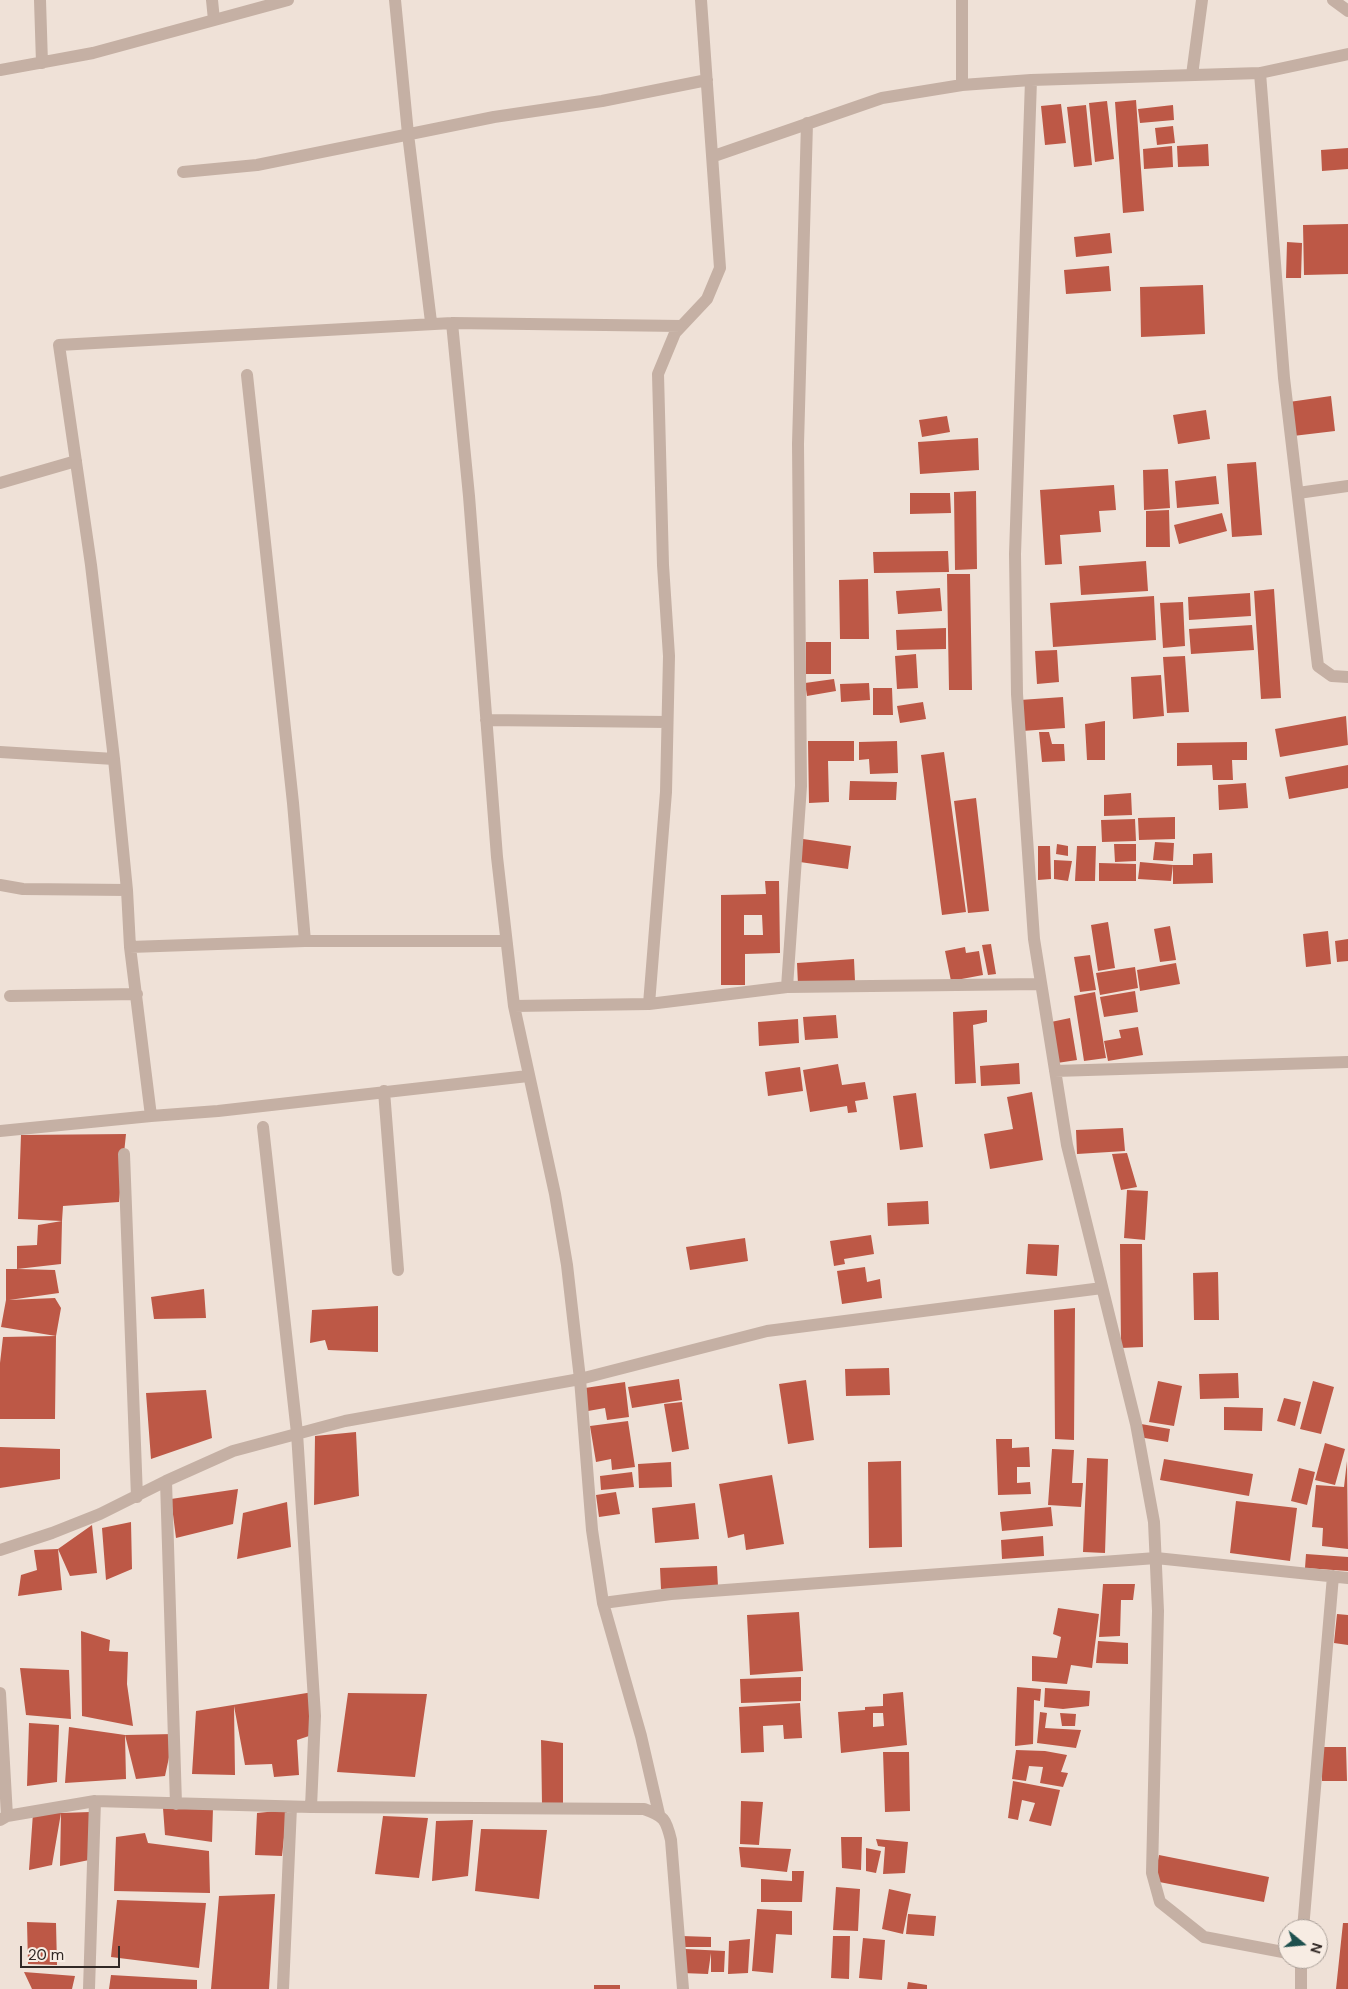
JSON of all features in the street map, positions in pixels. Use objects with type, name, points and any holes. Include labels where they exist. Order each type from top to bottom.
[{"type":"street","points":[[40,0],[42,62]]},
{"type":"street","points":[[212,0],[214,20]]},
{"type":"street","points":[[0,70],[94,53],[288,0]]},
{"type":"street","points":[[395,0],[408,134],[431,322]]},
{"type":"street","points":[[649,1004],[666,792],[669,656],[663,565],[658,374],[675,333],[707,299],[720,268],[714,156],[701,0]]},
{"type":"street","points":[[962,0],[962,85]]},
{"type":"street","points":[[1192,75],[1202,0]]},
{"type":"street","points":[[1333,0],[1348,11]]},
{"type":"street","points":[[714,156],[882,98],[962,85],[1031,80],[1260,73],[1348,54]]},
{"type":"street","points":[[1260,73],[1284,378],[1318,666],[1332,676],[1348,677]]},
{"type":"street","points":[[183,172],[257,165],[494,117],[602,101],[707,80]]},
{"type":"street","points":[[1031,80],[1015,554],[1017,694],[1034,939],[1067,1145],[1136,1424],[1154,1522],[1158,1621],[1152,1873],[1160,1902],[1204,1937],[1278,1952]]},
{"type":"street","points":[[787,987],[801,786],[798,444],[807,123]]},
{"type":"street","points":[[151,1116],[130,947],[127,890],[114,759],[59,344],[431,322],[681,326]]},
{"type":"street","points":[[452,323],[469,496],[486,720],[506,941],[514,1006],[557,1203],[568,1265],[580,1379],[592,1530],[603,1603],[641,1736],[659,1814]]},
{"type":"street","points":[[247,375],[293,802],[305,941]]},
{"type":"street","points":[[0,483],[76,462]]},
{"type":"street","points":[[1298,493],[1348,486]]},
{"type":"street","points":[[486,720],[667,722]]},
{"type":"street","points":[[0,752],[114,759]]},
{"type":"street","points":[[0,885],[23,889],[127,890]]},
{"type":"street","points":[[130,947],[305,941],[506,941]]},
{"type":"street","points":[[514,1006],[649,1004],[787,987],[1041,984]]},
{"type":"street","points":[[10,996],[137,994]]},
{"type":"street","points":[[1055,1071],[1348,1062]]},
{"type":"street","points":[[0,1131],[218,1111],[384,1090],[528,1076]]},
{"type":"street","points":[[384,1090],[398,1270]]},
{"type":"street","points":[[263,1126],[297,1433],[315,1716],[311,1807]]},
{"type":"street","points":[[124,1154],[137,1497]]},
{"type":"street","points":[[0,1550],[52,1533],[137,1497],[166,1481],[233,1451],[345,1420],[580,1379],[767,1331],[1102,1288]]},
{"type":"street","points":[[166,1481],[176,1804]]},
{"type":"street","points":[[603,1603],[671,1594],[1156,1558],[1348,1578]]},
{"type":"street","points":[[1304,1919],[1333,1576]]},
{"type":"street","points":[[0,1693],[3,1818],[95,1801],[291,1807],[644,1809],[659,1814],[667,1822],[671,1840],[683,1989]]},
{"type":"street","points":[[89,1989],[95,1801]]},
{"type":"street","points":[[284,1989],[291,1807]]},
{"type":"street","points":[[1301,1969],[1301,1989]]},
{"type":"building","points":[[1136,100],[1144,211],[1123,213],[1115,102]]},
{"type":"building","points":[[1107,101],[1114,159],[1095,162],[1089,103]]},
{"type":"building","points":[[1061,104],[1066,143],[1045,145],[1041,106]]},
{"type":"building","points":[[1086,105],[1092,165],[1074,167],[1067,107]]},
{"type":"building","points":[[1173,105],[1174,120],[1140,123],[1138,109]]},
{"type":"building","points":[[1173,126],[1175,143],[1157,145],[1155,128]]},
{"type":"building","points":[[1208,144],[1209,166],[1178,167],[1177,146]]},
{"type":"building","points":[[1172,146],[1173,167],[1144,169],[1143,149]]},
{"type":"building","points":[[1348,148],[1348,169],[1322,171],[1321,150]]},
{"type":"building","points":[[1348,224],[1348,274],[1304,275],[1303,225]]},
{"type":"building","points":[[1110,233],[1112,253],[1076,257],[1074,237]]},
{"type":"building","points":[[1287,242],[1302,243],[1301,278],[1286,278]]},
{"type":"building","points":[[1109,266],[1111,291],[1066,294],[1064,270]]},
{"type":"building","points":[[1203,285],[1205,334],[1141,337],[1140,287]]},
{"type":"building","points":[[1331,396],[1335,431],[1293,436],[1289,402]]},
{"type":"building","points":[[1206,410],[1210,439],[1178,444],[1173,415]]},
{"type":"building","points":[[947,416],[950,432],[922,437],[919,420]]},
{"type":"building","points":[[978,438],[979,470],[920,474],[918,442]]},
{"type":"building","points":[[1256,462],[1262,535],[1232,537],[1227,464]]},
{"type":"building","points":[[1168,469],[1170,508],[1144,510],[1143,470]]},
{"type":"building","points":[[1216,476],[1219,504],[1177,508],[1175,481]]},
{"type":"building","points":[[1114,485],[1116,510],[1099,511],[1101,532],[1060,535],[1062,564],[1045,565],[1040,490]]},
{"type":"building","points":[[976,491],[977,569],[955,570],[954,492]]},
{"type":"building","points":[[910,493],[950,493],[951,513],[910,514]]},
{"type":"building","points":[[1169,510],[1170,547],[1146,547],[1146,511]]},
{"type":"building","points":[[1222,513],[1227,531],[1179,544],[1174,525]]},
{"type":"building","points":[[948,551],[949,572],[874,573],[873,552]]},
{"type":"building","points":[[1146,561],[1148,591],[1081,595],[1079,566]]},
{"type":"building","points":[[947,574],[970,574],[972,690],[949,690]]},
{"type":"building","points":[[868,579],[869,639],[840,639],[839,580]]},
{"type":"building","points":[[940,588],[942,611],[898,614],[896,591]]},
{"type":"building","points":[[1274,589],[1281,698],[1261,699],[1254,591]]},
{"type":"building","points":[[1250,593],[1251,616],[1189,620],[1188,597]]},
{"type":"building","points":[[1154,596],[1156,640],[1053,647],[1050,603]]},
{"type":"building","points":[[1183,602],[1185,646],[1163,648],[1160,603]]},
{"type":"building","points":[[1252,625],[1254,650],[1191,654],[1189,629]]},
{"type":"building","points":[[946,628],[946,649],[897,650],[896,630]]},
{"type":"building","points":[[806,642],[831,642],[831,674],[806,674]]},
{"type":"building","points":[[1057,650],[1059,682],[1037,684],[1035,651]]},
{"type":"building","points":[[916,654],[918,688],[897,689],[895,656]]},
{"type":"building","points":[[1185,656],[1189,712],[1167,713],[1163,657]]},
{"type":"building","points":[[1161,675],[1164,716],[1133,719],[1131,677]]},
{"type":"building","points":[[834,679],[836,691],[807,696],[805,683]]},
{"type":"building","points":[[869,683],[870,700],[841,702],[840,684]]},
{"type":"building","points":[[873,688],[892,688],[893,715],[873,715]]},
{"type":"building","points":[[1063,697],[1065,728],[1022,731],[1020,700]]},
{"type":"building","points":[[923,702],[926,719],[900,723],[897,706]]},
{"type":"building","points":[[1346,716],[1348,745],[1280,757],[1275,729]]},
{"type":"building","points":[[1105,721],[1105,760],[1087,760],[1085,724]]},
{"type":"building","points":[[1039,732],[1049,732],[1052,744],[1064,744],[1065,761],[1042,762]]},
{"type":"building","points":[[808,741],[854,741],[854,761],[828,761],[829,802],[809,803]]},
{"type":"building","points":[[897,741],[898,773],[870,774],[869,759],[859,760],[859,742]]},
{"type":"building","points":[[1247,742],[1247,760],[1232,760],[1233,780],[1213,780],[1212,765],[1177,766],[1177,743]]},
{"type":"building","points":[[944,752],[966,912],[942,915],[921,755]]},
{"type":"building","points":[[1348,765],[1348,788],[1289,799],[1285,777]]},
{"type":"building","points":[[850,781],[897,782],[896,800],[849,800]]},
{"type":"building","points":[[1246,783],[1248,808],[1219,810],[1218,785]]},
{"type":"building","points":[[1131,793],[1132,815],[1104,816],[1104,795]]},
{"type":"building","points":[[976,798],[989,911],[968,913],[954,801]]},
{"type":"building","points":[[1175,817],[1175,839],[1139,840],[1138,818]]},
{"type":"building","points":[[1135,819],[1136,841],[1102,842],[1101,820]]},
{"type":"building","points":[[803,839],[851,846],[848,869],[800,862]]},
{"type":"building","points":[[1155,842],[1174,843],[1173,861],[1153,860]]},
{"type":"building","points":[[1057,844],[1068,846],[1068,856],[1056,854]]},
{"type":"building","points":[[1114,844],[1136,844],[1136,861],[1115,862]]},
{"type":"building","points":[[1038,846],[1050,846],[1051,879],[1038,880]]},
{"type":"building","points":[[1077,846],[1096,846],[1095,881],[1075,881]]},
{"type":"building","points":[[1212,853],[1213,883],[1173,884],[1173,865],[1193,865],[1193,854]]},
{"type":"building","points":[[1054,860],[1072,861],[1068,881],[1054,879]]},
{"type":"building","points":[[1140,862],[1173,865],[1171,881],[1138,879]]},
{"type":"building","points":[[1099,863],[1136,864],[1136,881],[1099,881]]},
{"type":"building","points":[[765,881],[779,881],[780,953],[745,954],[745,985],[721,985],[721,895],[766,894]],"holes":[[[744,915],[762,915],[763,935],[744,935]]]},
{"type":"building","points":[[1108,922],[1115,968],[1098,971],[1091,925]]},
{"type":"building","points":[[1170,926],[1176,960],[1160,962],[1154,929]]},
{"type":"building","points":[[1328,931],[1331,964],[1306,967],[1303,934]]},
{"type":"building","points":[[1348,939],[1348,961],[1337,962],[1335,941]]},
{"type":"building","points":[[991,944],[996,974],[988,975],[982,945]]},
{"type":"building","points":[[965,947],[966,953],[979,951],[983,975],[951,981],[945,951]]},
{"type":"building","points":[[1090,955],[1096,990],[1080,992],[1074,957]]},
{"type":"building","points":[[854,959],[855,981],[798,985],[797,963]]},
{"type":"building","points":[[1176,963],[1180,984],[1140,991],[1137,970]]},
{"type":"building","points":[[1135,967],[1138,988],[1100,995],[1096,973]]},
{"type":"building","points":[[1135,991],[1138,1012],[1104,1017],[1100,997]]},
{"type":"building","points":[[1095,992],[1106,1058],[1084,1061],[1074,996]]},
{"type":"building","points":[[987,1010],[987,1022],[973,1025],[976,1083],[955,1084],[953,1012]]},
{"type":"building","points":[[836,1015],[838,1038],[805,1040],[803,1017]]},
{"type":"building","points":[[1070,1018],[1077,1060],[1057,1063],[1051,1022]]},
{"type":"building","points":[[798,1019],[799,1043],[759,1046],[758,1022]]},
{"type":"building","points":[[1138,1027],[1143,1055],[1108,1061],[1104,1041],[1121,1038],[1119,1030]]},
{"type":"building","points":[[1019,1063],[1020,1084],[981,1086],[980,1066]]},
{"type":"building","points":[[838,1064],[842,1085],[865,1082],[868,1099],[855,1101],[857,1112],[848,1113],[847,1106],[810,1112],[803,1070]]},
{"type":"building","points":[[800,1067],[803,1091],[768,1096],[765,1072]]},
{"type":"building","points":[[1032,1092],[1043,1160],[990,1169],[984,1134],[1013,1129],[1007,1097]]},
{"type":"building","points":[[916,1093],[923,1147],[900,1150],[893,1096]]},
{"type":"building","points":[[1123,1128],[1125,1151],[1077,1154],[1076,1130]]},
{"type":"building","points":[[126,1134],[119,1202],[63,1206],[62,1221],[18,1219],[21,1135]]},
{"type":"building","points":[[1127,1153],[1137,1187],[1121,1190],[1112,1154]]},
{"type":"building","points":[[1127,1190],[1148,1191],[1145,1240],[1124,1238]]},
{"type":"building","points":[[928,1201],[929,1224],[888,1226],[887,1203]]},
{"type":"building","points":[[62,1221],[61,1264],[17,1269],[17,1246],[37,1245],[38,1225]]},
{"type":"building","points":[[871,1235],[874,1254],[844,1259],[845,1264],[834,1266],[830,1241]]},
{"type":"building","points":[[745,1238],[748,1261],[690,1270],[686,1247]]},
{"type":"building","points":[[1028,1244],[1059,1245],[1057,1276],[1026,1274]]},
{"type":"building","points":[[1120,1244],[1142,1244],[1143,1347],[1121,1348]]},
{"type":"building","points":[[865,1267],[867,1282],[880,1279],[882,1298],[842,1304],[837,1271]]},
{"type":"building","points":[[6,1269],[55,1270],[59,1293],[9,1300],[55,1298],[61,1308],[56,1336],[1,1327],[6,1300]]},
{"type":"building","points":[[1218,1272],[1219,1320],[1194,1320],[1193,1273]]},
{"type":"building","points":[[204,1289],[206,1318],[154,1319],[151,1297]]},
{"type":"building","points":[[378,1306],[378,1352],[328,1350],[325,1340],[310,1343],[312,1310]]},
{"type":"building","points":[[1075,1308],[1074,1440],[1055,1439],[1054,1310]]},
{"type":"building","points":[[56,1336],[55,1419],[0,1419],[0,1363],[3,1337]]},
{"type":"building","points":[[889,1368],[890,1395],[846,1396],[845,1369]]},
{"type":"building","points":[[1238,1373],[1239,1398],[1200,1399],[1199,1374]]},
{"type":"building","points":[[679,1379],[682,1400],[632,1408],[628,1387]]},
{"type":"building","points":[[806,1380],[814,1440],[788,1444],[779,1384]]},
{"type":"building","points":[[1158,1381],[1182,1386],[1174,1426],[1149,1422]]},
{"type":"building","points":[[1313,1381],[1334,1387],[1321,1434],[1300,1429]]},
{"type":"building","points":[[625,1382],[629,1417],[607,1420],[605,1408],[588,1411],[585,1388]]},
{"type":"building","points":[[206,1390],[212,1438],[151,1459],[146,1393]]},
{"type":"building","points":[[1284,1398],[1301,1402],[1295,1426],[1277,1421]]},
{"type":"building","points":[[682,1402],[689,1449],[672,1452],[664,1404]]},
{"type":"building","points":[[1224,1407],[1263,1408],[1262,1431],[1224,1430]]},
{"type":"building","points":[[628,1421],[635,1467],[612,1470],[611,1459],[596,1462],[590,1426]]},
{"type":"building","points":[[1141,1424],[1170,1429],[1168,1442],[1139,1437]]},
{"type":"building","points":[[356,1432],[359,1496],[314,1505],[315,1436]]},
{"type":"building","points":[[996,1439],[1012,1439],[1012,1448],[1029,1447],[1030,1467],[1017,1467],[1017,1483],[1030,1482],[1031,1494],[998,1495]]},
{"type":"building","points":[[1325,1443],[1345,1449],[1335,1485],[1315,1480]]},
{"type":"building","points":[[0,1447],[60,1449],[60,1479],[0,1488]]},
{"type":"building","points":[[1052,1449],[1074,1450],[1072,1483],[1083,1483],[1081,1507],[1048,1505]]},
{"type":"building","points":[[1087,1458],[1108,1459],[1105,1553],[1083,1552]]},
{"type":"building","points":[[1164,1459],[1253,1474],[1249,1496],[1160,1480]]},
{"type":"building","points":[[901,1461],[902,1547],[869,1548],[868,1462]]},
{"type":"building","points":[[1347,1461],[1348,1549],[1322,1546],[1323,1528],[1312,1527],[1316,1485],[1344,1487]]},
{"type":"building","points":[[671,1462],[672,1487],[639,1488],[638,1464]]},
{"type":"building","points":[[1299,1468],[1315,1472],[1307,1505],[1291,1501]]},
{"type":"building","points":[[632,1472],[634,1487],[601,1490],[600,1476]]},
{"type":"building","points":[[772,1475],[784,1544],[746,1550],[744,1534],[728,1538],[719,1484]]},
{"type":"building","points":[[238,1489],[233,1524],[176,1538],[171,1499]]},
{"type":"building","points":[[616,1492],[620,1514],[599,1517],[596,1495]]},
{"type":"building","points":[[1236,1501],[1297,1508],[1290,1561],[1230,1553]]},
{"type":"building","points":[[287,1502],[291,1547],[237,1559],[243,1513]]},
{"type":"building","points":[[695,1503],[699,1539],[655,1543],[652,1508]]},
{"type":"building","points":[[1051,1507],[1053,1526],[1002,1531],[1000,1512]]},
{"type":"building","points":[[131,1522],[132,1569],[106,1580],[102,1528]]},
{"type":"building","points":[[92,1525],[97,1573],[70,1576],[58,1549]]},
{"type":"building","points":[[1043,1536],[1044,1556],[1002,1559],[1001,1540]]},
{"type":"building","points":[[58,1549],[62,1590],[18,1596],[21,1575],[37,1570],[34,1550]]},
{"type":"building","points":[[1306,1554],[1348,1557],[1348,1571],[1305,1568]]},
{"type":"building","points":[[717,1566],[718,1587],[661,1589],[660,1568]]},
{"type":"building","points":[[1103,1584],[1135,1584],[1133,1600],[1121,1600],[1120,1636],[1099,1637]]},
{"type":"building","points":[[1058,1608],[1099,1614],[1092,1668],[1071,1665],[1067,1684],[1032,1681],[1032,1656],[1057,1658],[1061,1637],[1053,1634]]},
{"type":"building","points":[[799,1612],[803,1671],[750,1675],[747,1615]]},
{"type":"building","points":[[1337,1614],[1348,1615],[1348,1645],[1334,1643]]},
{"type":"building","points":[[81,1631],[110,1640],[109,1651],[128,1652],[127,1684],[133,1726],[82,1716]]},
{"type":"building","points":[[1098,1641],[1128,1643],[1128,1664],[1096,1663]]},
{"type":"building","points":[[20,1668],[69,1670],[71,1719],[26,1715]]},
{"type":"building","points":[[801,1677],[801,1701],[741,1703],[740,1679]]},
{"type":"building","points":[[1017,1687],[1041,1689],[1040,1701],[1034,1700],[1033,1744],[1015,1746]]},
{"type":"building","points":[[1045,1688],[1090,1691],[1089,1706],[1063,1709],[1044,1707]]},
{"type":"building","points":[[313,1692],[312,1735],[297,1740],[299,1775],[274,1777],[272,1764],[245,1765],[234,1706],[235,1775],[192,1774],[196,1711]]},
{"type":"building","points":[[903,1692],[907,1745],[841,1753],[838,1712],[865,1710],[865,1707],[883,1706],[883,1694]],"holes":[[[873,1713],[883,1713],[884,1726],[873,1727]]]},
{"type":"building","points":[[348,1693],[427,1694],[415,1777],[337,1772]]},
{"type":"building","points":[[800,1703],[802,1738],[784,1739],[783,1725],[763,1726],[764,1752],[741,1753],[739,1707]]},
{"type":"building","points":[[1040,1712],[1047,1713],[1045,1728],[1081,1730],[1076,1748],[1037,1743]]},
{"type":"building","points":[[1060,1713],[1076,1714],[1075,1726],[1062,1726]]},
{"type":"building","points":[[29,1723],[59,1725],[57,1782],[27,1786]]},
{"type":"building","points":[[69,1727],[125,1735],[126,1779],[65,1783]]},
{"type":"building","points":[[174,1734],[165,1776],[136,1779],[125,1735]]},
{"type":"building","points":[[541,1740],[563,1743],[563,1803],[542,1804]]},
{"type":"building","points":[[1322,1747],[1346,1747],[1347,1781],[1322,1781]]},
{"type":"building","points":[[1016,1750],[1045,1751],[1067,1755],[1061,1772],[1068,1773],[1063,1787],[1040,1783],[1043,1767],[1029,1766],[1026,1781],[1012,1779]]},
{"type":"building","points":[[883,1752],[909,1752],[910,1811],[885,1812]]},
{"type":"building","points":[[1013,1781],[1060,1790],[1051,1826],[1029,1821],[1035,1803],[1022,1800],[1018,1820],[1008,1818]]},
{"type":"building","points":[[741,1801],[763,1802],[759,1845],[740,1844]]},
{"type":"building","points":[[163,1808],[213,1808],[212,1842],[165,1835]]},
{"type":"building","points":[[287,1810],[282,1856],[255,1855],[257,1813]]},
{"type":"building","points":[[90,1812],[89,1860],[60,1866],[61,1813]]},
{"type":"building","points":[[33,1813],[61,1813],[52,1865],[29,1870]]},
{"type":"building","points":[[383,1816],[428,1818],[419,1878],[375,1874]]},
{"type":"building","points":[[473,1820],[468,1876],[432,1881],[436,1821]]},
{"type":"building","points":[[481,1829],[547,1830],[539,1899],[475,1891]]},
{"type":"building","points":[[145,1833],[148,1843],[209,1851],[210,1893],[114,1891],[116,1837]]},
{"type":"building","points":[[841,1837],[862,1837],[861,1870],[842,1868]]},
{"type":"building","points":[[876,1839],[908,1842],[905,1873],[883,1874],[885,1847],[878,1846]]},
{"type":"building","points":[[739,1847],[791,1849],[787,1872],[741,1867]]},
{"type":"building","points":[[866,1848],[881,1851],[876,1873],[866,1871]]},
{"type":"building","points":[[1159,1855],[1269,1877],[1264,1902],[1154,1881]]},
{"type":"building","points":[[792,1871],[804,1871],[802,1902],[761,1902],[761,1879],[792,1881]]},
{"type":"building","points":[[836,1887],[860,1889],[858,1931],[833,1930]]},
{"type":"building","points":[[889,1889],[911,1894],[903,1934],[882,1929]]},
{"type":"building","points":[[275,1894],[269,1989],[211,1989],[219,1896]]},
{"type":"building","points":[[117,1900],[206,1903],[199,1968],[111,1957]]},
{"type":"building","points":[[757,1909],[792,1911],[792,1935],[776,1934],[773,1973],[752,1971]]},
{"type":"building","points":[[908,1914],[936,1916],[934,1936],[906,1934]]},
{"type":"building","points":[[27,1922],[56,1923],[57,1965],[28,1964]]},
{"type":"building","points":[[1343,1923],[1348,1923],[1348,1989],[1336,1989]]},
{"type":"building","points":[[682,1936],[711,1937],[711,1947],[684,1947]]},
{"type":"building","points":[[833,1936],[850,1936],[849,1979],[831,1978]]},
{"type":"building","points":[[863,1938],[885,1940],[882,1980],[859,1978]]},
{"type":"building","points":[[750,1939],[748,1973],[728,1974],[729,1941]]},
{"type":"building","points":[[685,1949],[725,1951],[724,1972],[711,1972],[711,1953],[708,1974],[682,1973]]},
{"type":"building","points":[[24,1972],[75,1976],[72,1989],[32,1989]]},
{"type":"building","points":[[111,1975],[197,1980],[197,1989],[109,1989]]},
{"type":"building","points":[[908,1982],[927,1985],[927,1989],[907,1989]]},
{"type":"building","points":[[594,1985],[620,1985],[620,1989],[594,1989]]}]
